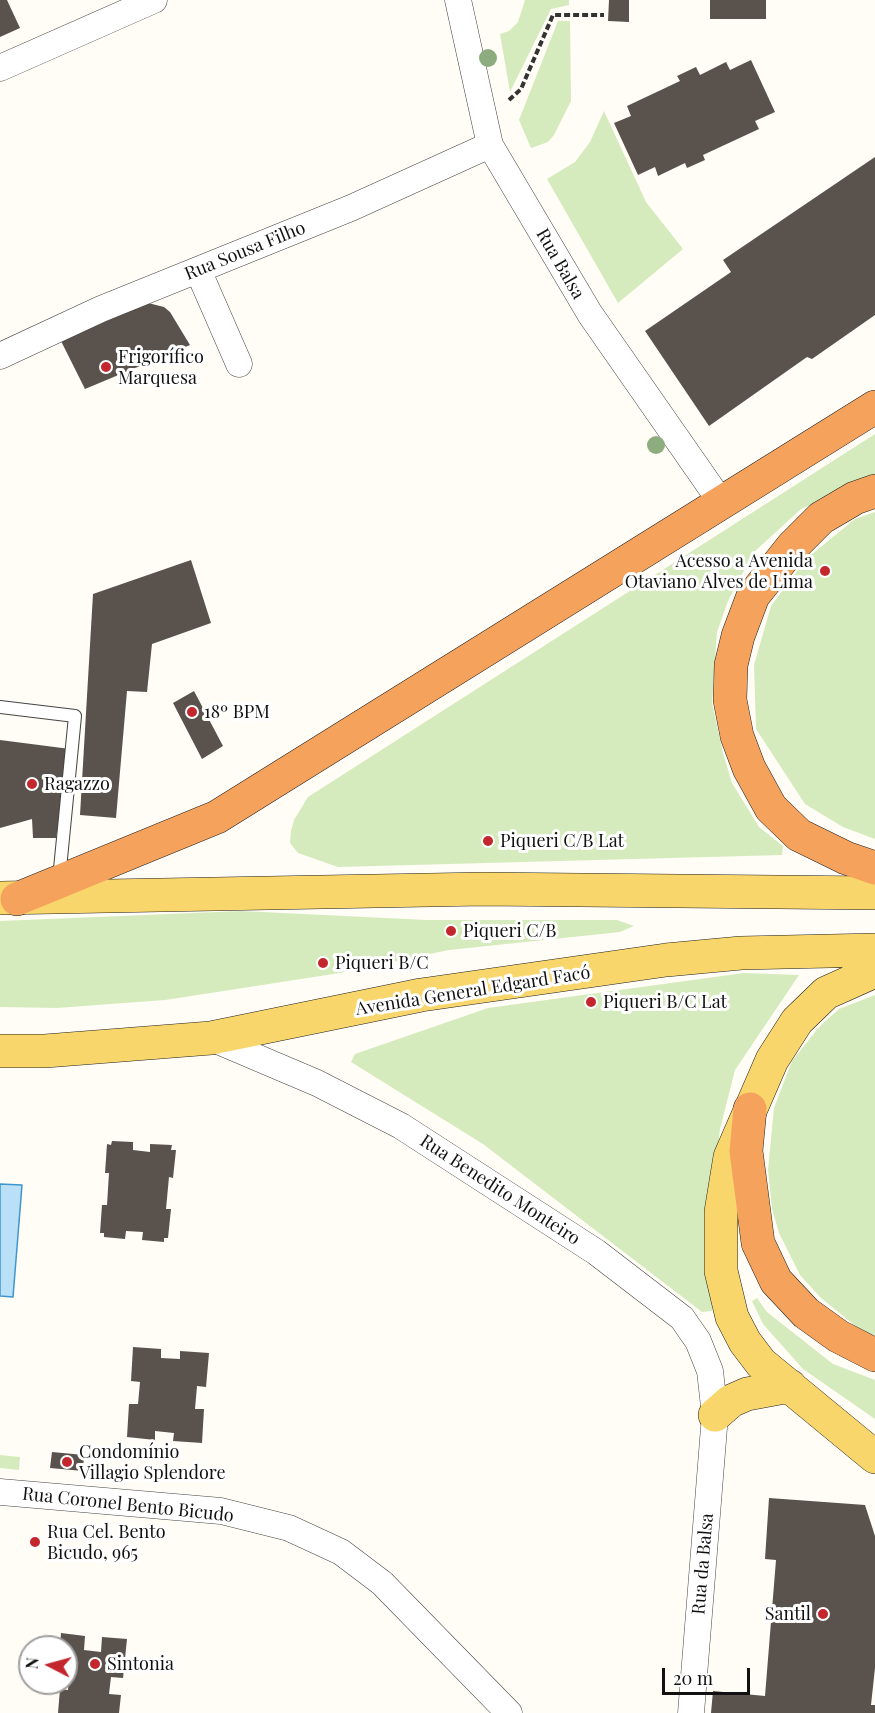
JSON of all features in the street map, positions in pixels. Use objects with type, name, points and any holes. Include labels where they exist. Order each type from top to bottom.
[{"type":"highway","points":[[8,899],[58,883],[217,817],[875,407]]},
{"type":"highway","points":[[875,491],[855,498],[821,518],[792,547],[753,596],[734,655],[730,700],[737,736],[749,768],[771,808],[799,835],[846,858],[875,868]]},
{"type":"highway","points":[[750,1109],[746,1150],[756,1231],[758,1243],[776,1281],[806,1313],[838,1336],[875,1356]]},
{"type":"main road","points":[[8,899],[483,889],[875,893]]},
{"type":"main road","name":"Avenida General Edgard Facó","points":[[0,1051],[45,1051],[211,1038],[421,995],[666,960],[741,952],[875,950]]},
{"type":"main road","points":[[875,971],[826,993],[797,1021],[772,1060],[730,1157],[721,1212],[721,1271],[732,1317],[745,1342],[761,1363],[875,1457]]},
{"type":"main road","points":[[716,1415],[731,1401],[747,1394],[790,1386]]},
{"type":"street","points":[[0,68],[154,0]]},
{"type":"street","name":"Rua Balsa","points":[[458,0],[490,145],[590,314],[721,502]]},
{"type":"street","name":"Rua Sousa Filho","points":[[0,356],[101,309],[351,208],[490,145]]},
{"type":"street","points":[[198,270],[239,364]]},
{"type":"street","name":"Rua Benedito Monteiro","points":[[211,1038],[317,1083],[402,1126],[596,1252],[682,1318],[698,1341],[710,1371],[716,1415]]},
{"type":"street","name":"Rua da Balsa","points":[[691,1713],[716,1415]]},
{"type":"street","name":"Rua Coronel Bento Bicudo","points":[[0,1492],[221,1511],[289,1528],[340,1552],[382,1582],[509,1713]]},
{"type":"lane","points":[[0,707],[75,716],[58,883]]},
{"type":"path","points":[[506,102],[521,89],[553,15],[604,15]]},
{"type":"green space","points":[[525,0],[569,0],[569,5],[551,9],[510,92],[500,34],[509,31],[518,22]]},
{"type":"green space","points":[[558,21],[570,21],[571,101],[554,135],[548,142],[531,148],[519,120]]},
{"type":"green space","points":[[604,111],[646,202],[683,249],[618,303],[547,179],[575,162],[590,142]]},
{"type":"green space","points":[[875,434],[875,479],[801,509],[753,553],[728,601],[717,632],[712,703],[723,753],[732,783],[759,827],[783,846],[782,855],[338,867],[298,853],[290,843],[294,820],[308,797]]},
{"type":"green space","points":[[875,512],[875,839],[843,827],[805,804],[756,729],[754,665],[771,606],[806,559],[855,519]]},
{"type":"green space","points":[[241,911],[427,920],[617,920],[634,926],[620,932],[449,950],[340,973],[165,1000],[57,1008],[0,1007],[0,921]]},
{"type":"green space","points":[[744,973],[799,975],[735,1070],[720,1129],[706,1241],[714,1301],[712,1311],[702,1312],[483,1144],[351,1062],[355,1054],[488,1008]]},
{"type":"green space","points":[[875,995],[875,1335],[863,1332],[821,1298],[800,1275],[779,1233],[772,1209],[768,1170],[774,1108],[792,1061],[820,1026],[839,1009]]},
{"type":"green space","points":[[757,1298],[767,1312],[833,1364],[875,1380],[875,1419],[803,1369],[763,1324],[752,1301]]},
{"type":"green space","points":[[0,1455],[20,1457],[19,1470],[0,1468]]},
{"type":"water","points":[[0,1184],[22,1185],[13,1297],[0,1296]]},
{"type":"building","points":[[0,0],[7,0],[20,28],[0,37]]},
{"type":"building","points":[[609,0],[629,0],[629,22],[608,21]]},
{"type":"building","points":[[710,0],[766,0],[766,19],[710,19]]},
{"type":"building","points":[[751,60],[775,112],[755,121],[759,129],[703,155],[705,160],[687,168],[685,163],[658,176],[655,167],[638,175],[614,123],[631,116],[627,106],[680,81],[677,76],[696,67],[700,75],[726,62],[730,70]]},
{"type":"building","points":[[875,157],[875,315],[812,359],[807,357],[709,426],[645,331],[731,272],[723,260]]},
{"type":"building","name":"Frigorífico Marquesa","points":[[148,303],[164,307],[170,312],[190,345],[85,389],[61,341]]},
{"type":"building","points":[[191,560],[211,623],[152,644],[147,692],[127,691],[116,818],[80,815],[93,594]]},
{"type":"building","points":[[194,691],[223,746],[202,759],[173,703]]},
{"type":"building","name":"Ragazzo","points":[[0,740],[70,749],[56,838],[33,838],[32,819],[0,828]]},
{"type":"building","points":[[112,1141],[133,1142],[133,1150],[150,1152],[150,1144],[172,1145],[171,1150],[176,1150],[173,1178],[169,1177],[166,1209],[171,1209],[168,1238],[164,1238],[164,1242],[142,1240],[143,1232],[126,1231],[125,1239],[104,1237],[104,1233],[100,1233],[102,1205],[107,1205],[109,1173],[105,1173],[107,1144],[111,1145]]},
{"type":"building","points":[[133,1347],[161,1349],[161,1358],[180,1359],[180,1351],[209,1353],[206,1387],[197,1386],[195,1409],[204,1409],[202,1443],[173,1441],[174,1433],[155,1431],[155,1440],[127,1437],[129,1404],[138,1404],[140,1382],[131,1381]]},
{"type":"building","name":"Condomínio Villagio Splendore","points":[[52,1452],[84,1455],[83,1471],[50,1468]]},
{"type":"building","name":"Santil","points":[[769,1498],[865,1505],[875,1536],[875,1668],[871,1705],[875,1705],[875,1713],[711,1713],[713,1691],[765,1696],[776,1560],[765,1559]]},
{"type":"building","name":"Sintonia","points":[[78,1635],[85,1636],[84,1650],[101,1652],[102,1637],[127,1639],[123,1678],[111,1677],[109,1694],[121,1695],[119,1713],[58,1713],[60,1695],[78,1695]]},
{"type":"place","name":"Frigorífico Marquesa","points":[[106,367]]},
{"type":"place","name":"Acesso a Avenida Otaviano Alves de Lima","points":[[825,571]]},
{"type":"place","name":"18º BPM","points":[[192,712]]},
{"type":"place","name":"Ragazzo","points":[[32,784]]},
{"type":"place","name":"Piqueri C/B Lat","points":[[488,841]]},
{"type":"place","name":"Piqueri C/B","points":[[451,931]]},
{"type":"place","name":"Piqueri B/C","points":[[323,963]]},
{"type":"place","name":"Piqueri B/C Lat","points":[[591,1002]]},
{"type":"place","name":"Condomínio Villagio Splendore","points":[[67,1462]]},
{"type":"place","name":"Rua Cel. Bento Bicudo, 965","points":[[35,1542]]},
{"type":"place","name":"Santil","points":[[823,1614]]},
{"type":"place","name":"Sintonia","points":[[95,1664]]}]
